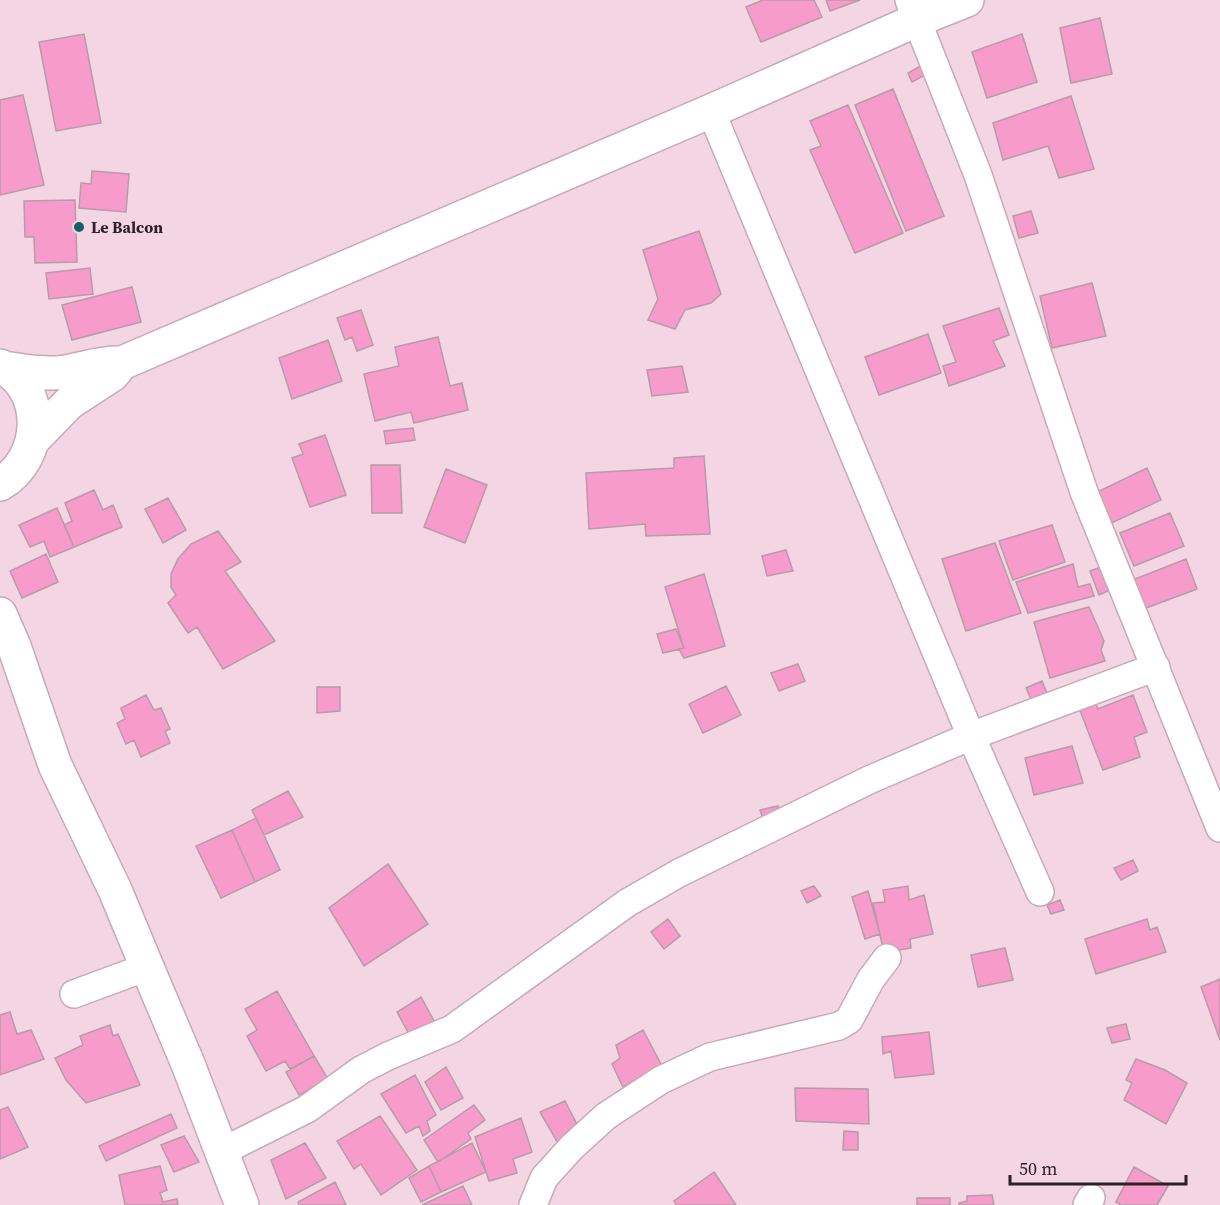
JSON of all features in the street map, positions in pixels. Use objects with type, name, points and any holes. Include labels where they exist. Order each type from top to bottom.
[{"type":"main road","points":[[2,367],[43,373],[65,372],[107,362],[122,363],[711,111],[913,10],[967,0]]},
{"type":"main road","points":[[33,440],[69,403],[112,375],[122,363]]},
{"type":"main road","points":[[1,486],[22,464],[33,440],[35,420],[30,400],[20,382],[2,367]]},
{"type":"main road","points":[[0,614],[14,646],[55,765],[114,890],[147,967],[188,1064],[242,1205]]},
{"type":"street","points":[[913,10],[978,175],[1084,492],[1220,828]]},
{"type":"street","points":[[711,111],[971,736],[1040,892]]},
{"type":"street","points":[[221,1152],[307,1109],[361,1070],[452,1029],[627,903],[679,873],[859,785],[971,736],[1156,667]]},
{"type":"street","points":[[533,1205],[544,1178],[571,1148],[606,1116],[661,1080],[710,1057],[839,1026],[849,1020],[871,979],[887,958]]},
{"type":"street","points":[[74,994],[147,967]]},
{"type":"building","points":[[763,0],[814,0],[822,17],[761,42],[746,7]]},
{"type":"building","points":[[826,0],[860,0],[830,11]]},
{"type":"building","points":[[1100,18],[1112,74],[1071,83],[1060,28]]},
{"type":"building","points":[[84,34],[101,123],[56,131],[39,42]]},
{"type":"building","points":[[1022,34],[1037,82],[987,98],[972,52]]},
{"type":"building","points":[[924,64],[929,73],[912,82],[908,73]]},
{"type":"building","points":[[893,89],[944,216],[906,231],[855,105]]},
{"type":"building","points":[[23,95],[44,185],[0,195],[0,100]]},
{"type":"building","points":[[1071,96],[1094,169],[1059,178],[1048,146],[1003,160],[993,123]]},
{"type":"building","points":[[848,105],[903,233],[855,253],[810,150],[821,146],[810,121]]},
{"type":"building","points":[[92,171],[129,174],[126,212],[79,208],[81,183],[91,184]]},
{"type":"building","points":[[75,200],[77,262],[35,263],[34,237],[25,237],[24,201]]},
{"type":"building","points":[[1031,211],[1038,233],[1019,238],[1013,216]]},
{"type":"building","points":[[699,231],[721,294],[711,303],[685,310],[675,329],[648,320],[658,299],[643,250]]},
{"type":"building","points":[[90,268],[93,294],[49,299],[46,273]]},
{"type":"building","points":[[1092,283],[1106,336],[1052,348],[1040,296]]},
{"type":"building","points":[[132,287],[141,322],[72,340],[62,305]]},
{"type":"building","points":[[999,308],[1009,335],[993,341],[1005,366],[949,386],[943,366],[956,362],[943,326]]},
{"type":"building","points":[[361,310],[373,345],[357,351],[352,337],[345,340],[337,318]]},
{"type":"building","points":[[928,334],[941,373],[879,395],[865,357]]},
{"type":"building","points":[[438,337],[450,386],[462,383],[468,410],[414,423],[411,412],[375,421],[364,374],[399,366],[395,347]]},
{"type":"building","points":[[328,340],[342,381],[292,399],[279,358]]},
{"type":"building","points":[[682,366],[688,392],[652,396],[647,370]]},
{"type":"building","points":[[413,428],[415,440],[386,444],[384,431]]},
{"type":"building","points":[[325,435],[346,495],[310,507],[292,458],[303,454],[299,444]]},
{"type":"building","points":[[704,456],[710,534],[646,536],[645,524],[589,529],[586,473],[674,468],[674,458]]},
{"type":"building","points":[[371,465],[400,465],[402,513],[372,513]]},
{"type":"building","points":[[1147,468],[1161,500],[1107,525],[1091,495]]},
{"type":"building","points":[[446,469],[487,485],[465,543],[424,527]]},
{"type":"building","points":[[94,490],[103,510],[113,505],[122,527],[74,547],[64,525],[72,521],[65,503]]},
{"type":"building","points":[[168,498],[186,530],[163,543],[145,509]]},
{"type":"building","points":[[57,508],[74,547],[50,557],[44,541],[30,547],[19,525]]},
{"type":"building","points":[[1170,513],[1184,546],[1134,566],[1120,533]]},
{"type":"building","points":[[1052,525],[1065,562],[1013,580],[999,541]]},
{"type":"building","points":[[218,531],[241,562],[225,571],[275,641],[223,669],[197,627],[188,633],[168,603],[176,595],[171,587],[171,574],[178,559],[191,544]]},
{"type":"building","points":[[995,543],[1021,613],[966,631],[942,559]]},
{"type":"building","points":[[786,550],[793,571],[767,576],[762,556]]},
{"type":"building","points":[[46,554],[58,582],[22,598],[10,571]]},
{"type":"building","points":[[46,554],[58,582],[22,598],[10,571]]},
{"type":"building","points":[[1186,559],[1197,589],[1138,611],[1125,583]]},
{"type":"building","points":[[1073,564],[1078,587],[1090,584],[1094,596],[1028,613],[1016,582]]},
{"type":"building","points":[[1101,567],[1110,590],[1099,595],[1090,571]]},
{"type":"building","points":[[704,574],[725,646],[684,658],[679,649],[684,648],[665,587]]},
{"type":"building","points":[[1089,607],[1104,641],[1101,650],[1105,661],[1050,678],[1034,622]]},
{"type":"building","points":[[676,629],[684,648],[663,653],[657,634]]},
{"type":"building","points":[[798,664],[805,681],[779,691],[771,673]]},
{"type":"building","points":[[1042,681],[1047,693],[1031,699],[1026,688]]},
{"type":"building","points":[[726,686],[741,715],[703,733],[689,704]]},
{"type":"building","points":[[317,687],[340,687],[340,711],[317,713]]},
{"type":"building","points":[[146,695],[154,710],[161,708],[170,729],[165,731],[170,743],[141,757],[134,740],[126,744],[117,723],[125,719],[121,708]]},
{"type":"building","points":[[1133,695],[1147,732],[1134,737],[1140,757],[1103,770],[1079,708],[1095,702],[1098,709]]},
{"type":"building","points":[[1072,746],[1083,783],[1034,795],[1025,758]]},
{"type":"building","points":[[288,791],[303,817],[264,835],[252,810]]},
{"type":"building","points":[[778,806],[781,816],[764,821],[760,810]]},
{"type":"building","points":[[256,818],[280,870],[255,882],[232,830]]},
{"type":"building","points":[[232,830],[255,882],[221,898],[196,846]]},
{"type":"building","points":[[1133,860],[1138,871],[1121,880],[1114,868]]},
{"type":"building","points":[[388,864],[428,924],[364,966],[329,908]]},
{"type":"building","points":[[814,886],[821,896],[807,903],[801,891]]},
{"type":"building","points":[[908,886],[909,900],[924,895],[933,934],[910,939],[911,948],[884,953],[873,903],[885,902],[883,890]]},
{"type":"building","points":[[868,891],[880,934],[865,939],[852,897]]},
{"type":"building","points":[[1060,900],[1064,910],[1051,914],[1047,905]]},
{"type":"building","points":[[668,919],[680,936],[664,949],[651,932]]},
{"type":"building","points":[[1147,919],[1150,930],[1157,927],[1166,952],[1096,974],[1085,939]]},
{"type":"building","points":[[1005,948],[1013,980],[978,987],[971,955]]},
{"type":"building","points":[[1220,979],[1220,1040],[1201,987]]},
{"type":"building","points":[[277,991],[314,1056],[290,1069],[285,1061],[266,1071],[247,1036],[257,1030],[245,1009]]},
{"type":"building","points":[[421,997],[439,1030],[415,1045],[397,1012]]},
{"type":"building","points":[[10,1012],[17,1034],[31,1030],[44,1059],[0,1075],[0,1015]]},
{"type":"building","points":[[1126,1024],[1130,1039],[1112,1043],[1107,1028]]},
{"type":"building","points":[[110,1025],[113,1036],[118,1034],[140,1085],[86,1103],[66,1080],[55,1058],[83,1045],[80,1036]]},
{"type":"building","points":[[643,1030],[662,1066],[623,1087],[612,1064],[620,1058],[616,1045]]},
{"type":"building","points":[[929,1032],[934,1074],[895,1078],[891,1051],[883,1054],[882,1037]]},
{"type":"building","points":[[314,1056],[328,1079],[299,1095],[286,1072]]},
{"type":"building","points":[[1136,1059],[1165,1070],[1187,1083],[1166,1124],[1124,1100],[1132,1083],[1126,1080]]},
{"type":"building","points":[[446,1067],[463,1098],[441,1110],[425,1082]]},
{"type":"building","points":[[415,1075],[436,1115],[427,1121],[430,1131],[423,1136],[419,1126],[406,1133],[381,1094]]},
{"type":"building","points":[[795,1088],[868,1089],[869,1124],[796,1121]]},
{"type":"building","points":[[565,1101],[582,1134],[559,1145],[540,1112]]},
{"type":"building","points":[[474,1105],[485,1120],[468,1133],[471,1139],[438,1162],[424,1140]]},
{"type":"building","points":[[8,1107],[28,1147],[0,1159],[0,1110]]},
{"type":"building","points":[[171,1114],[177,1128],[106,1161],[99,1146]]},
{"type":"building","points":[[380,1116],[417,1170],[381,1195],[361,1164],[354,1169],[337,1141]]},
{"type":"building","points":[[521,1118],[532,1152],[513,1159],[517,1173],[489,1181],[475,1137]]},
{"type":"building","points":[[844,1131],[858,1132],[858,1150],[843,1150]]},
{"type":"building","points":[[184,1136],[199,1162],[174,1172],[161,1145]]},
{"type":"building","points":[[305,1143],[326,1178],[286,1199],[271,1160]]},
{"type":"building","points":[[472,1143],[486,1172],[441,1192],[429,1166]]},
{"type":"building","points":[[160,1166],[167,1190],[160,1193],[163,1202],[177,1199],[178,1205],[125,1205],[119,1175]]},
{"type":"building","points":[[429,1166],[441,1192],[421,1202],[409,1178]]},
{"type":"building","points":[[1134,1167],[1168,1186],[1157,1205],[1121,1205],[1116,1202]]},
{"type":"building","points":[[714,1172],[736,1205],[676,1205],[674,1201]]},
{"type":"building","points":[[335,1182],[346,1205],[299,1205],[298,1202]]},
{"type":"building","points":[[463,1186],[472,1205],[422,1205]]},
{"type":"building","points":[[992,1195],[994,1205],[959,1205],[967,1201],[967,1196]]},
{"type":"building","points":[[917,1198],[950,1198],[950,1205],[917,1205]]},
{"type":"place","name":"Le Balcon","points":[[79,227]]}]
